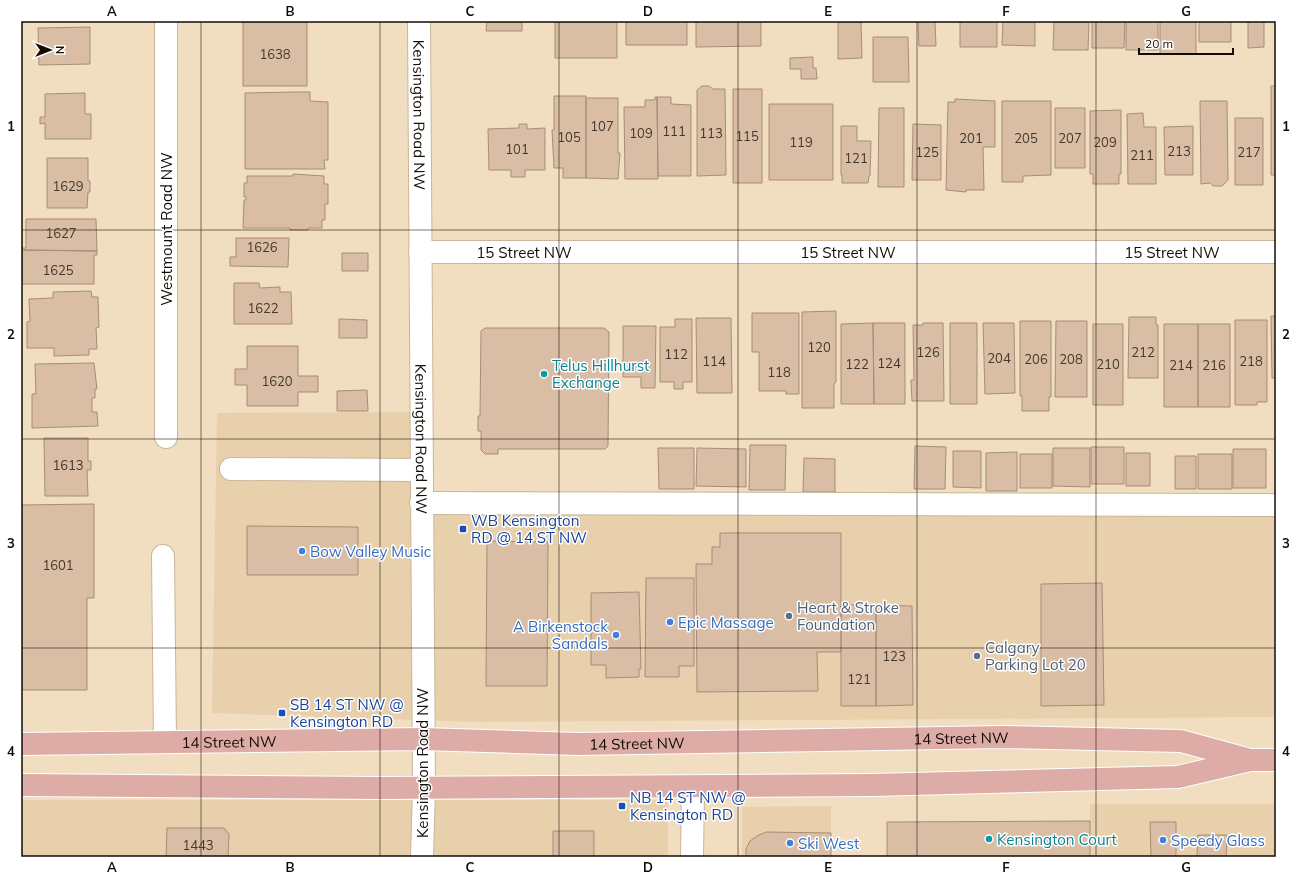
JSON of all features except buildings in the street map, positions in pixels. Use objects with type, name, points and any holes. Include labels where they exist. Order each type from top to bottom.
[{"type":"main road","name":"14 Street NW","points":[[21,744],[165,741],[423,739],[577,744],[1003,737],[1181,741],[1250,760]]},
{"type":"main road","name":"14 Street NW","points":[[21,786],[424,788],[693,787],[1178,777],[1250,760],[1276,760]]},
{"type":"street","name":"Westmount Road NW","points":[[166,21],[166,437]]},
{"type":"street","name":"Kensington Road NW","points":[[419,21],[424,788],[422,857]]},
{"type":"street","name":"15 Street NW","points":[[420,252],[1276,252]]},
{"type":"street","points":[[231,469],[421,470]]},
{"type":"street","points":[[421,503],[1276,504]]},
{"type":"street","points":[[163,556],[165,741]]},
{"type":"street","points":[[692,857],[693,787]]},
{"type":"shaded area","points":[[423,412],[424,500],[1276,509],[1276,717],[479,722],[212,713],[217,413]]},
{"type":"shaded area","points":[[21,800],[668,800],[668,857],[21,857]]},
{"type":"shaded area","points":[[1090,804],[1276,804],[1276,857],[1089,857]]},
{"type":"shaded area","points":[[831,806],[831,857],[742,857],[742,807]]},
{"type":"place","name":"Telus Hillhurst Exchange","points":[[544,374]]},
{"type":"place","name":"WB Kensington RD @ 14 ST NW","points":[[463,529]]},
{"type":"place","name":"Bow Valley Music","points":[[302,551]]},
{"type":"place","name":"Heart & Stroke Foundation","points":[[789,616]]},
{"type":"place","name":"Epic Massage","points":[[670,622]]},
{"type":"place","name":"A Birkenstock Sandals","points":[[616,635]]},
{"type":"place","name":"Calgary Parking Lot 20","points":[[977,656]]},
{"type":"place","name":"SB 14 ST NW @ Kensington RD","points":[[282,713]]},
{"type":"place","name":"NB 14 ST NW @ Kensington RD","points":[[622,806]]},
{"type":"place","name":"Kensington Court","points":[[989,839]]},
{"type":"place","name":"Speedy Glass","points":[[1163,840]]},
{"type":"place","name":"Ski West","points":[[790,843]]}]
